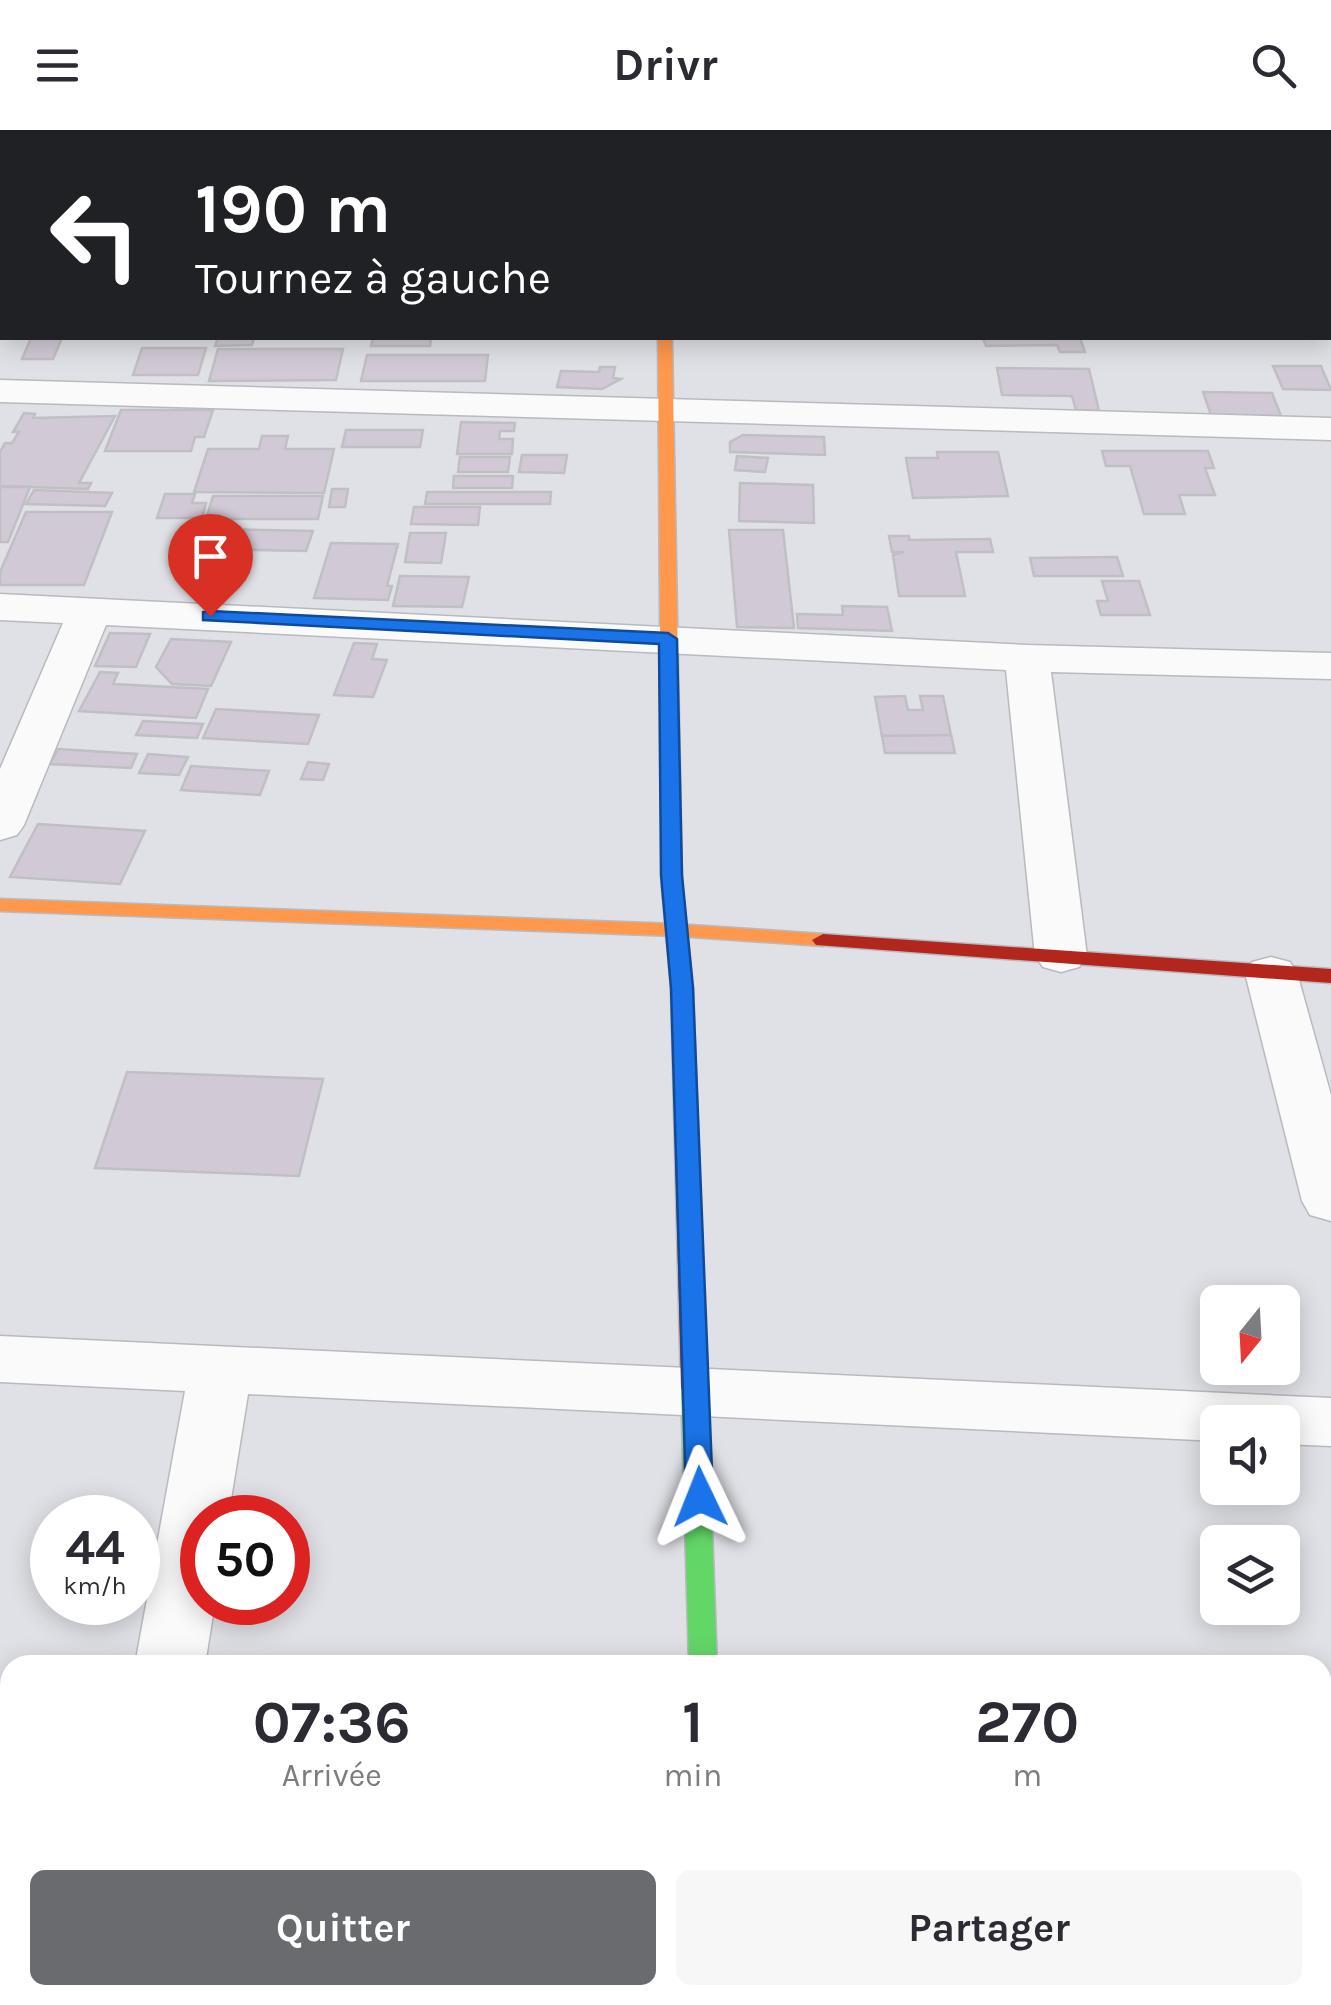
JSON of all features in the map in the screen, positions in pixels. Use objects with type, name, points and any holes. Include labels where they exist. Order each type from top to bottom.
[{"type":"main road","points":[[666,340],[671,875],[682,988],[704,1655]]},
{"type":"main road","points":[[0,904],[676,930],[1331,976]]},
{"type":"street","points":[[0,390],[1331,429]]},
{"type":"street","points":[[0,607],[1028,658],[1331,666]]},
{"type":"street","points":[[0,826],[90,611]]},
{"type":"street","points":[[1028,658],[1061,956]]},
{"type":"street","points":[[1270,973],[1331,1201]]},
{"type":"street","points":[[0,1359],[1331,1422]]},
{"type":"street","points":[[172,1655],[220,1369]]},
{"type":"building","points":[[30,340],[61,340],[53,359],[22,359]]},
{"type":"building","points":[[217,340],[253,340],[252,345],[215,346]]},
{"type":"building","points":[[372,340],[431,340],[430,346],[371,346]]},
{"type":"building","points":[[984,340],[1081,340],[1085,352],[1060,352],[1057,345],[986,346]]},
{"type":"building","points":[[142,348],[206,348],[198,375],[133,375]]},
{"type":"building","points":[[218,349],[343,349],[336,380],[209,381]]},
{"type":"building","points":[[367,355],[488,355],[485,381],[361,381]]},
{"type":"building","points":[[1273,366],[1321,366],[1331,390],[1283,389]]},
{"type":"building","points":[[600,367],[615,367],[613,378],[621,379],[602,389],[557,387],[561,371],[599,372]]},
{"type":"building","points":[[997,368],[1089,369],[1099,411],[1076,410],[1072,396],[1002,395]]},
{"type":"building","points":[[1203,392],[1272,393],[1281,416],[1211,415]]},
{"type":"building","points":[[121,410],[213,410],[204,437],[195,437],[191,451],[105,451]]},
{"type":"building","points":[[24,413],[35,414],[33,418],[115,416],[79,483],[91,483],[88,489],[0,486],[0,452],[19,432],[13,432]]},
{"type":"building","points":[[461,422],[515,423],[514,431],[500,431],[499,439],[513,439],[512,454],[457,454]]},
{"type":"building","points":[[346,430],[423,430],[420,447],[342,447]]},
{"type":"building","points":[[743,435],[824,437],[825,455],[730,452],[730,442]]},
{"type":"building","points":[[262,436],[288,436],[285,449],[334,449],[324,493],[194,492],[208,449],[259,449]]},
{"type":"building","points":[[1102,451],[1208,451],[1214,468],[1205,468],[1215,495],[1179,495],[1185,514],[1144,514],[1130,466],[1106,466]]},
{"type":"building","points":[[937,452],[998,452],[1008,496],[913,498],[906,458],[938,458]]},
{"type":"building","points":[[522,455],[567,455],[564,473],[519,472]]},
{"type":"building","points":[[737,456],[768,458],[765,472],[735,470]]},
{"type":"building","points":[[460,457],[510,457],[508,472],[458,472]]},
{"type":"building","points":[[454,476],[513,476],[512,488],[453,488]]},
{"type":"building","points":[[740,483],[813,485],[814,523],[739,521]]},
{"type":"building","points":[[0,487],[30,487],[8,542],[0,542]]},
{"type":"building","points":[[332,489],[348,489],[345,507],[329,507]]},
{"type":"building","points":[[34,490],[112,493],[105,506],[26,504]]},
{"type":"building","points":[[427,492],[551,492],[550,504],[425,504]]},
{"type":"building","points":[[165,494],[195,494],[192,503],[206,503],[202,518],[157,518]]},
{"type":"building","points":[[213,496],[323,496],[318,519],[206,519]]},
{"type":"building","points":[[414,507],[480,507],[478,525],[411,524]]},
{"type":"building","points":[[26,512],[112,512],[84,585],[0,585],[0,572]]},
{"type":"building","points":[[216,529],[313,531],[306,551],[209,549]]},
{"type":"building","points":[[729,530],[783,530],[794,628],[737,627]]},
{"type":"building","points":[[410,533],[446,533],[441,563],[405,562]]},
{"type":"building","points":[[889,536],[909,536],[909,540],[990,539],[993,552],[956,552],[965,596],[899,596],[893,555],[904,552],[892,552]]},
{"type":"building","points":[[331,543],[398,544],[387,586],[392,586],[388,600],[314,598]]},
{"type":"building","points":[[1117,557],[1123,576],[1034,576],[1030,558]]},
{"type":"building","points":[[200,560],[222,560],[218,573],[197,573]]},
{"type":"building","points":[[199,576],[221,577],[217,591],[195,591]]},
{"type":"building","points":[[400,576],[469,577],[462,607],[393,606]]},
{"type":"building","points":[[1102,581],[1139,581],[1150,615],[1101,615],[1097,601],[1108,601]]},
{"type":"building","points":[[842,606],[887,607],[892,631],[798,628],[797,614],[843,615]]},
{"type":"building","points":[[110,633],[150,634],[136,667],[95,666]]},
{"type":"building","points":[[171,639],[231,642],[211,686],[172,684],[156,667]]},
{"type":"building","points":[[354,643],[377,644],[372,659],[387,660],[373,697],[334,695]]},
{"type":"building","points":[[100,672],[118,673],[113,684],[208,689],[196,718],[79,711]]},
{"type":"building","points":[[905,696],[908,710],[923,710],[920,696],[943,696],[951,735],[882,736],[875,697]]},
{"type":"building","points":[[216,709],[319,715],[308,744],[203,738]]},
{"type":"building","points":[[143,721],[203,724],[197,738],[136,735]]},
{"type":"building","points":[[951,735],[955,753],[885,753],[882,736]]},
{"type":"building","points":[[58,749],[137,754],[131,768],[50,764]]},
{"type":"building","points":[[148,754],[188,757],[179,775],[139,773]]},
{"type":"building","points":[[308,762],[329,764],[323,780],[301,779]]},
{"type":"building","points":[[191,766],[269,771],[260,795],[181,790]]},
{"type":"building","points":[[38,824],[145,831],[120,884],[10,877]]},
{"type":"building","points":[[127,1072],[323,1079],[299,1176],[95,1168]]},
{"type":"traffic: fast","points":[[694,1388],[703,1655]]},
{"type":"traffic: slow","points":[[665,340],[672,887]]},
{"type":"traffic: slow","points":[[0,905],[676,930],[823,940]]},
{"type":"traffic: jam","points":[[672,887],[682,988],[694,1388]]},
{"type":"traffic: jam","points":[[823,940],[1331,976]]},
{"type":"route","points":[[210,616],[668,639],[671,875],[682,988],[700,1497]]}]
